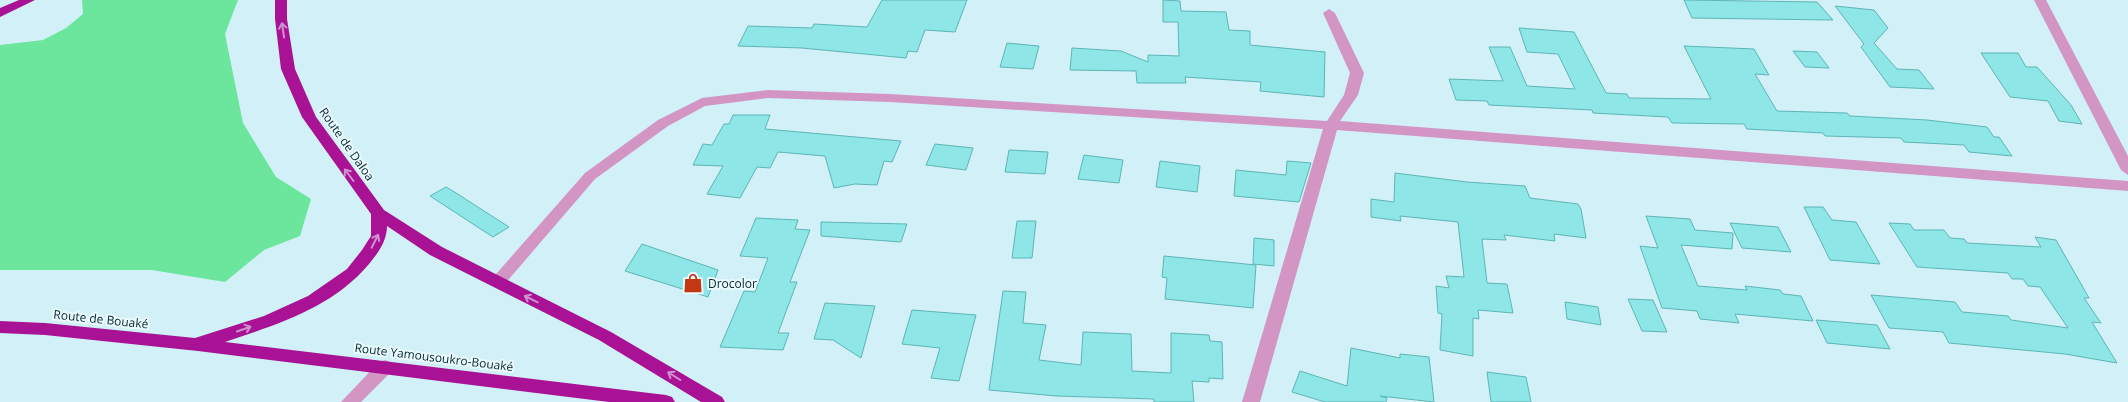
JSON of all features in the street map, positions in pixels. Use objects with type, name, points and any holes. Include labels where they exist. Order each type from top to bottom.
[{"type":"highway","points":[[0,14],[29,0]]},
{"type":"highway","name":"Route de Daloa","points":[[281,0],[281,19],[288,68],[309,117],[379,214]]},
{"type":"highway","points":[[379,214],[436,251],[605,336],[716,402]]},
{"type":"highway","points":[[198,345],[291,313],[338,285],[359,266],[373,247],[379,233],[379,214]]},
{"type":"highway","name":"Route de Bouaké","points":[[0,327],[45,329],[198,345]]},
{"type":"highway","name":"Route Yamousoukro-Bouaké","points":[[198,345],[666,402]]},
{"type":"street","points":[[2040,0],[2128,170]]},
{"type":"street","points":[[1251,402],[1331,125],[1351,95],[1357,74],[1329,13]]},
{"type":"street","points":[[497,282],[590,176],[663,123],[702,102],[768,94],[890,98],[1331,125],[2128,186]]},
{"type":"street","points":[[350,402],[385,367]]},
{"type":"green space","points":[[82,0],[238,0],[225,34],[243,123],[276,177],[311,199],[300,236],[264,250],[225,282],[152,270],[0,270],[0,45],[43,40],[66,28],[83,14]]},
{"type":"building","points":[[882,0],[967,0],[955,32],[925,30],[917,52],[908,51],[906,58],[802,48],[738,46],[748,26],[812,28],[814,24],[867,27]]},
{"type":"building","points":[[1163,0],[1180,1],[1181,11],[1226,12],[1229,30],[1250,31],[1250,45],[1325,52],[1324,97],[1260,91],[1261,82],[1185,77],[1186,83],[1137,83],[1136,71],[1070,70],[1072,48],[1121,51],[1148,62],[1148,55],[1179,56],[1178,22],[1163,22]]},
{"type":"building","points":[[1684,0],[1817,2],[1833,20],[1692,18]]},
{"type":"building","points":[[1835,6],[1874,10],[1888,28],[1874,43],[1897,69],[1919,70],[1934,89],[1890,87],[1861,47],[1864,44]]},
{"type":"building","points":[[1519,28],[1574,32],[1606,93],[1627,94],[1629,98],[1711,99],[1684,46],[1754,49],[1769,75],[1755,74],[1777,111],[1847,113],[1850,116],[1927,120],[1987,127],[1994,137],[1999,137],[2012,156],[1969,152],[1964,145],[1904,142],[1901,138],[1825,136],[1823,133],[1747,129],[1744,124],[1672,123],[1668,117],[1593,113],[1592,110],[1489,105],[1487,101],[1456,100],[1449,79],[1503,81],[1489,47],[1510,47],[1527,86],[1575,89],[1558,54],[1527,52]]},
{"type":"building","points":[[1007,43],[1039,46],[1033,69],[1000,67]]},
{"type":"building","points":[[1793,51],[1817,52],[1829,68],[1805,67]]},
{"type":"building","points":[[1981,53],[2018,53],[2026,67],[2037,67],[2071,105],[2082,124],[2059,121],[2048,101],[2010,97]]},
{"type":"building","points":[[733,115],[770,115],[765,129],[901,141],[892,162],[884,161],[877,185],[855,184],[834,188],[825,156],[778,152],[770,168],[757,167],[740,198],[707,194],[723,166],[693,165],[703,144],[712,145],[724,124],[729,124]]},
{"type":"building","points":[[935,144],[973,148],[966,170],[926,165]]},
{"type":"building","points":[[1009,150],[1048,152],[1045,174],[1005,172]]},
{"type":"building","points":[[1084,155],[1123,160],[1119,183],[1078,179]]},
{"type":"building","points":[[1160,161],[1200,166],[1197,192],[1156,187]]},
{"type":"building","points":[[1287,161],[1311,163],[1299,202],[1234,196],[1236,170],[1286,175]]},
{"type":"building","points":[[1395,173],[1467,182],[1525,186],[1530,198],[1578,204],[1581,209],[1586,238],[1554,234],[1555,241],[1504,235],[1506,240],[1482,239],[1487,283],[1507,284],[1513,313],[1478,310],[1479,319],[1473,318],[1473,356],[1440,350],[1442,314],[1438,313],[1436,286],[1449,288],[1446,276],[1464,277],[1458,222],[1400,216],[1401,221],[1371,217],[1371,199],[1394,202]]},
{"type":"building","points":[[446,187],[509,227],[493,237],[430,196]]},
{"type":"building","points":[[1804,207],[1823,207],[1832,220],[1856,222],[1880,264],[1830,260]]},
{"type":"building","points":[[1646,216],[1690,219],[1695,230],[1733,233],[1732,249],[1681,245],[1698,286],[1747,290],[1745,286],[1780,290],[1783,294],[1801,296],[1813,321],[1735,314],[1739,323],[1700,319],[1697,311],[1662,308],[1640,246],[1658,248]]},
{"type":"building","points":[[756,218],[798,220],[795,229],[810,230],[790,282],[797,282],[778,333],[789,333],[783,350],[720,347],[744,291],[755,292],[768,258],[740,256]]},
{"type":"building","points":[[1017,221],[1036,221],[1032,258],[1012,258]]},
{"type":"building","points":[[821,222],[907,224],[901,242],[821,236]]},
{"type":"building","points":[[1730,223],[1778,227],[1791,252],[1742,248]]},
{"type":"building","points":[[1889,223],[1910,224],[1914,230],[1944,230],[1950,238],[1964,239],[1967,243],[2041,247],[2035,237],[2056,240],[2089,298],[2084,298],[2101,323],[2092,322],[2117,363],[2065,354],[1949,343],[1943,332],[1889,328],[1871,295],[1955,302],[1962,312],[2008,316],[2011,320],[2068,328],[2040,287],[2028,286],[2023,279],[2012,279],[2008,273],[1917,267]]},
{"type":"building","points":[[1254,238],[1274,240],[1274,266],[1253,264]]},
{"type":"building","points":[[642,244],[718,270],[708,297],[625,271]]},
{"type":"building","points":[[1164,256],[1256,265],[1253,308],[1165,299],[1167,278],[1162,277]]},
{"type":"building","points":[[1003,291],[1026,292],[1023,323],[1046,325],[1039,360],[1081,365],[1083,332],[1131,334],[1132,371],[1171,373],[1171,333],[1209,335],[1210,341],[1222,342],[1223,379],[1209,378],[1209,382],[1192,381],[1194,402],[1154,402],[1154,399],[1057,396],[989,390]]},
{"type":"building","points":[[1628,299],[1653,300],[1667,332],[1642,331]]},
{"type":"building","points":[[1565,302],[1598,307],[1601,325],[1567,319]]},
{"type":"building","points":[[825,303],[875,306],[861,358],[833,340],[814,339]]},
{"type":"building","points":[[912,310],[976,315],[959,381],[931,378],[940,348],[902,344]]},
{"type":"building","points":[[1816,320],[1877,325],[1890,349],[1827,343]]},
{"type":"building","points":[[1351,348],[1400,358],[1400,354],[1429,357],[1434,402],[1380,396],[1387,398],[1386,402],[1325,402],[1292,392],[1300,371],[1347,386]]},
{"type":"building","points":[[1487,372],[1526,377],[1531,402],[1491,402]]},
{"type":"place","name":"Drocolor","points":[[693,283]]}]
